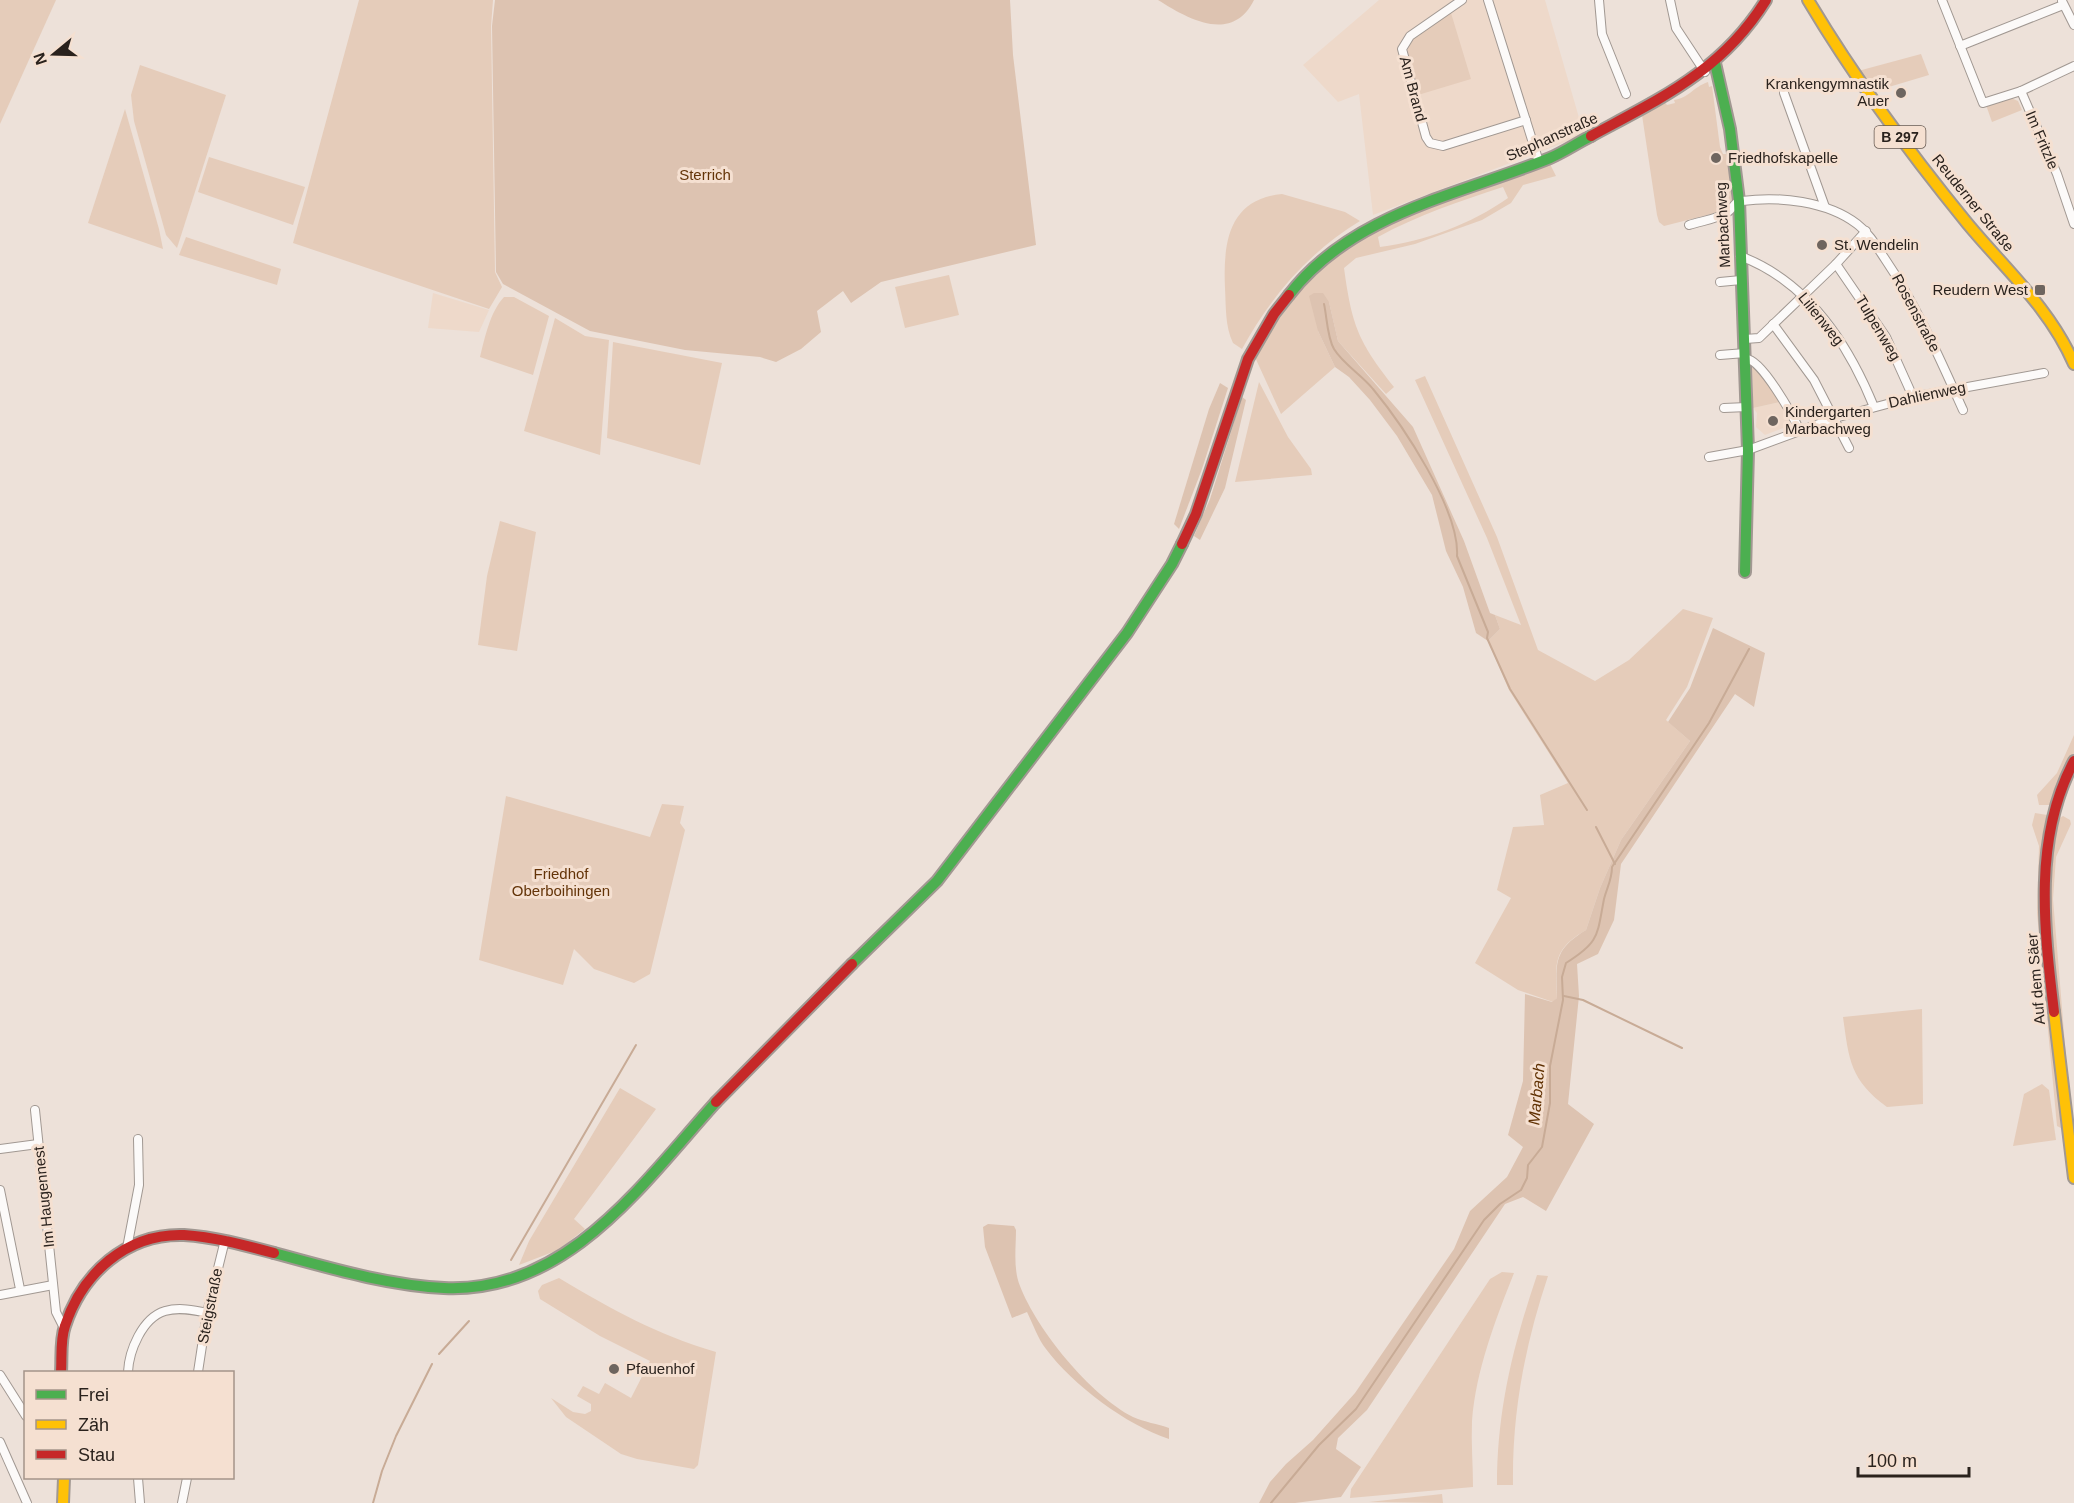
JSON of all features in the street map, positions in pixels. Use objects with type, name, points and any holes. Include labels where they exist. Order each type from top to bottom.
[{"type":"street","name":"Am Brand","points":[[1462,0],[1410,36],[1402,49],[1426,137],[1430,143],[1443,146],[1526,120]]},
{"type":"street","points":[[1488,0],[1539,162]]},
{"type":"street","points":[[1599,0],[1602,34],[1626,94]]},
{"type":"street","points":[[1670,0],[1676,28],[1705,72]]},
{"type":"street","name":"Stephanstraße","points":[[127,1248],[153,1238],[182,1235],[225,1240],[377,1280],[446,1288],[486,1285],[526,1274],[554,1261],[598,1230],[631,1197],[744,1071],[921,899],[973,836],[1126,633],[1172,564],[1206,486],[1241,376],[1274,314],[1298,284],[1327,256],[1357,234],[1403,211],[1539,162],[1615,125],[1705,72],[1746,31],[1766,0]]},
{"type":"street","name":"Reuderner Straße","points":[[1808,0],[1852,71],[1895,131],[1982,240],[2042,304],[2059,330],[2074,364]]},
{"type":"street","points":[[1942,0],[1983,103],[2021,91],[2074,66]]},
{"type":"street","points":[[1960,46],[2062,2],[2074,25]]},
{"type":"street","name":"Marbachweg","points":[[1715,63],[1721,81],[1730,129],[1739,201],[1748,450],[1745,572]]},
{"type":"street","name":"Im Fritzle","points":[[2021,91],[2074,224]]},
{"type":"street","points":[[1784,93],[1825,207]]},
{"type":"street","points":[[1689,225],[1722,215],[1739,201]]},
{"type":"street","name":"Rosenstraße","points":[[1739,201],[1804,202],[1825,207],[1846,216],[1866,231],[1908,296],[1936,349],[1963,410]]},
{"type":"street","points":[[1745,339],[1755,340],[1773,324],[1836,264],[1866,231]]},
{"type":"street","name":"Lilienweg","points":[[1740,256],[1768,268],[1804,295],[1851,358],[1874,406]]},
{"type":"street","name":"Tulpenweg","points":[[1836,264],[1886,337],[1913,397]]},
{"type":"street","name":"Marbachweg","points":[[1720,282],[1741,280]]},
{"type":"street","points":[[1773,324],[1796,352],[1835,418],[1849,448]]},
{"type":"street","points":[[1720,355],[1746,356],[1754,361],[1771,382],[1800,431]]},
{"type":"street","name":"Dahlienweg","points":[[1709,457],[1748,450],[1874,406],[2044,373]]},
{"type":"street","points":[[1724,408],[1747,407]]},
{"type":"street","name":"Auf dem Säer","points":[[2074,761],[2064,779],[2053,811],[2045,886],[2050,983],[2067,1136],[2074,1178]]},
{"type":"street","points":[[2064,779],[2074,771]]},
{"type":"street","name":"Im Haugennest","points":[[35,1110],[56,1312],[64,1328]]},
{"type":"street","points":[[61,1371],[64,1328],[83,1286],[111,1257],[127,1248],[139,1185],[138,1139]]},
{"type":"street","points":[[0,1149],[38,1144]]},
{"type":"street","points":[[0,1190],[20,1289]]},
{"type":"street","name":"Steigstraße","points":[[198,1371],[207,1312],[225,1240]]},
{"type":"street","points":[[0,1295],[20,1289],[53,1285]]},
{"type":"street","points":[[128,1371],[130,1355],[137,1340],[155,1316],[165,1311],[181,1309],[207,1312]]},
{"type":"street","points":[[0,1374],[24,1413]]},
{"type":"street","points":[[0,1442],[27,1503]]},
{"type":"street","points":[[63,1503],[64,1479]]},
{"type":"street","points":[[138,1479],[140,1503]]},
{"type":"street","points":[[182,1503],[187,1479]]},
{"type":"shaded area","points":[[1379,0],[1545,0],[1584,135],[1373,215],[1359,94],[1338,102],[1303,65]]},
{"type":"shaded area","points":[[433,293],[489,310],[479,332],[428,328]]},
{"type":"shaded area","name":"Kindergarten Marbachweg","points":[[1780,402],[1790,417],[1788,426],[1765,435],[1756,427],[1757,413],[1753,408]]},
{"type":"green space","points":[[0,0],[56,0],[0,124]]},
{"type":"green space","points":[[359,0],[493,0],[491,26],[495,272],[502,287],[489,309],[293,243]]},
{"type":"green space","name":"Sterrich","points":[[495,0],[1010,0],[1013,55],[1036,245],[881,282],[851,303],[843,291],[817,311],[821,332],[801,349],[776,362],[760,357],[685,350],[590,331],[503,284],[496,272],[492,26]]},
{"type":"green space","points":[[1158,0],[1254,0],[1245,13],[1234,21],[1209,24],[1183,14]]},
{"type":"green space","points":[[1451,13],[1471,79],[1418,95],[1409,67],[1409,46],[1412,39]]},
{"type":"green space","points":[[1921,54],[1929,75],[1872,92],[1858,71]]},
{"type":"green space","points":[[140,65],[226,95],[177,248],[166,235],[134,121],[131,95]]},
{"type":"green space","points":[[1708,82],[1709,87],[1712,86],[1720,147],[1723,154],[1727,154],[1732,201],[1719,212],[1664,226],[1659,222],[1657,215],[1642,115],[1664,101],[1667,105],[1675,103],[1674,100],[1684,97]]},
{"type":"green space","points":[[2011,98],[2018,101],[2022,110],[1992,122],[1986,105]]},
{"type":"green space","points":[[125,109],[159,229],[163,249],[88,223]]},
{"type":"green space","points":[[209,157],[305,187],[293,225],[198,192]]},
{"type":"green space","points":[[1550,164],[1556,176],[1523,185],[1511,203],[1482,220],[1415,244],[1356,258],[1344,268],[1350,305],[1358,332],[1372,357],[1394,387],[1386,394],[1338,341],[1329,302],[1318,331],[1335,367],[1281,414],[1254,355],[1283,307],[1313,273],[1342,249],[1408,214]],"holes":[[[1503,187],[1508,198],[1479,216],[1447,230],[1431,236],[1380,247],[1378,237],[1439,209]]]},
{"type":"green space","points":[[1282,194],[1345,212],[1360,221],[1324,247],[1292,277],[1265,311],[1242,349],[1233,343],[1227,323],[1225,255],[1228,240],[1232,226],[1250,205],[1264,198]]},
{"type":"green space","points":[[186,237],[281,269],[277,285],[179,255]]},
{"type":"green space","points":[[949,275],[959,315],[905,328],[895,287]]},
{"type":"green space","points":[[1314,293],[1323,293],[1329,302],[1338,341],[1413,427],[1464,541],[1490,613],[1495,615],[1500,629],[1488,641],[1476,633],[1463,587],[1446,551],[1432,495],[1397,436],[1370,400],[1349,377],[1335,367],[1318,331],[1309,296]]},
{"type":"green space","points":[[504,297],[514,297],[549,316],[533,375],[480,357],[492,317]]},
{"type":"green space","points":[[555,318],[585,336],[609,340],[600,455],[524,431]]},
{"type":"green space","points":[[613,342],[722,363],[700,465],[607,438]]},
{"type":"green space","points":[[1755,367],[1780,402],[1753,408],[1752,368]]},
{"type":"green space","points":[[1425,376],[1497,537],[1538,650],[1595,681],[1629,660],[1683,609],[1713,618],[1687,687],[1666,720],[1690,741],[1621,840],[1600,888],[1586,930],[1567,944],[1558,958],[1557,998],[1553,1002],[1518,990],[1475,963],[1511,898],[1497,890],[1513,827],[1544,825],[1540,795],[1568,783],[1509,690],[1488,641],[1500,629],[1495,615],[1521,625],[1487,538],[1415,380]]},
{"type":"green space","points":[[1259,382],[1288,437],[1311,469],[1312,475],[1235,482]]},
{"type":"green space","points":[[1220,383],[1228,388],[1202,469],[1179,529],[1174,524],[1209,409]]},
{"type":"green space","points":[[1242,397],[1246,400],[1225,488],[1200,540],[1194,536],[1210,499]]},
{"type":"green space","points":[[500,521],[536,532],[517,651],[478,645],[487,576]]},
{"type":"green space","points":[[1713,628],[1765,653],[1754,707],[1735,694],[1621,864],[1614,920],[1598,954],[1577,964],[1579,996],[1568,1104],[1594,1124],[1546,1211],[1523,1197],[1505,1204],[1367,1410],[1338,1438],[1336,1449],[1361,1467],[1341,1497],[1295,1503],[1259,1503],[1270,1482],[1313,1440],[1355,1393],[1454,1249],[1470,1211],[1507,1177],[1523,1147],[1508,1135],[1523,1081],[1525,994],[1552,1002],[1557,998],[1556,975],[1562,951],[1575,937],[1586,930],[1600,888],[1621,840],[1690,741],[1668,722],[1690,688]]},
{"type":"green space","points":[[2074,735],[2074,755],[2066,765],[2051,805],[2039,805],[2037,795],[2057,773]]},
{"type":"green space","name":"Friedhof Oberboihingen","points":[[506,796],[650,837],[662,804],[684,806],[680,823],[685,830],[650,974],[634,983],[594,969],[574,949],[563,985],[479,960]]},
{"type":"green space","points":[[2035,813],[2047,815],[2043,858],[2061,1128],[2057,1126],[2037,913],[2039,846],[2032,825]]},
{"type":"green space","points":[[2063,816],[2070,820],[2071,824],[2056,857],[2053,899],[2072,1129],[2049,919],[2055,821]]},
{"type":"green space","points":[[1922,1009],[1923,1104],[1887,1107],[1865,1088],[1853,1068],[1843,1017]]},
{"type":"green space","points":[[2042,1084],[2049,1090],[2056,1140],[2013,1146],[2024,1094]]},
{"type":"green space","points":[[620,1088],[656,1109],[574,1219],[585,1229],[558,1250],[519,1265],[529,1241]]},
{"type":"green space","points":[[988,1224],[1014,1226],[1016,1266],[1020,1286],[1039,1322],[1067,1360],[1116,1407],[1137,1419],[1169,1428],[1169,1439],[1135,1424],[1085,1390],[1046,1349],[1027,1312],[1012,1318],[985,1247],[983,1227]]},
{"type":"green space","points":[[1502,1272],[1514,1273],[1493,1327],[1474,1402],[1473,1487],[1350,1498],[1351,1489],[1490,1279]]},
{"type":"green space","points":[[1537,1275],[1548,1276],[1533,1328],[1522,1379],[1515,1431],[1513,1485],[1497,1485],[1503,1404],[1514,1353]]},
{"type":"green space","points":[[559,1278],[635,1320],[673,1337],[716,1352],[698,1465],[694,1469],[621,1454],[566,1417],[551,1398],[573,1412],[585,1414],[591,1411],[591,1404],[577,1396],[583,1386],[599,1394],[605,1383],[631,1398],[650,1361],[600,1336],[540,1299],[538,1291],[542,1285]]},
{"type":"green space","points":[[1442,1494],[1443,1503],[1369,1502]]},
{"type":"waterway","points":[[1324,304],[1334,349],[1342,360],[1369,384],[1385,404],[1427,468],[1449,515],[1457,556],[1488,632],[1487,638],[1510,689],[1587,810]]},
{"type":"waterway","name":"Marbach","points":[[1271,1503],[1319,1445],[1356,1409],[1484,1220],[1500,1204],[1521,1190],[1527,1178],[1528,1165],[1542,1147],[1550,1103],[1550,1066],[1563,1000],[1562,977],[1566,963],[1585,949],[1595,937],[1612,867],[1709,723],[1749,649]]},
{"type":"waterway","points":[[1596,827],[1615,864]]},
{"type":"waterway","points":[[1564,996],[1583,1000],[1682,1048]]},
{"type":"waterway","points":[[511,1260],[636,1045]]},
{"type":"waterway","points":[[439,1354],[469,1321]]},
{"type":"waterway","points":[[373,1503],[382,1471],[396,1436],[432,1364]]},
{"type":"traffic: fast","points":[[1715,63],[1730,129],[1739,201],[1748,450],[1745,572]]},
{"type":"traffic: fast","points":[[1289,295],[1315,267],[1344,244],[1375,225],[1444,196],[1550,158],[1591,136]]},
{"type":"traffic: fast","points":[[852,964],[937,881],[1127,633],[1172,564],[1182,544]]},
{"type":"traffic: fast","points":[[274,1253],[379,1280],[444,1288],[488,1285],[528,1273],[565,1253],[599,1228],[660,1166],[716,1102]]},
{"type":"traffic: slow","points":[[1808,0],[1883,114],[1967,223],[2040,307],[2074,364]]},
{"type":"traffic: slow","points":[[2054,1012],[2074,1178]]},
{"type":"traffic: slow","points":[[63,1503],[64,1479]]},
{"type":"traffic: jam","points":[[1591,136],[1666,95],[1710,64],[1749,25],[1766,0]]},
{"type":"traffic: jam","points":[[1182,544],[1196,514],[1248,359],[1274,314],[1289,295]]},
{"type":"traffic: jam","points":[[2054,1012],[2045,916],[2047,852],[2052,821],[2061,790],[2074,761]]},
{"type":"traffic: jam","points":[[716,1102],[852,964]]},
{"type":"traffic: jam","points":[[61,1371],[62,1337],[73,1307],[95,1274],[125,1249],[163,1236],[184,1235],[218,1239],[274,1253]]},
{"type":"place","name":"Krankengymnastik Auer","points":[[1901,93]]},
{"type":"place","name":"Friedhofskapelle","points":[[1716,158]]},
{"type":"place","name":"St. Wendelin","points":[[1822,245]]},
{"type":"place","name":"Reudern West","points":[[2040,290]]},
{"type":"place","name":"Kindergarten Marbachweg","points":[[1773,421]]},
{"type":"place","name":"Pfauenhof","points":[[614,1369]]}]
